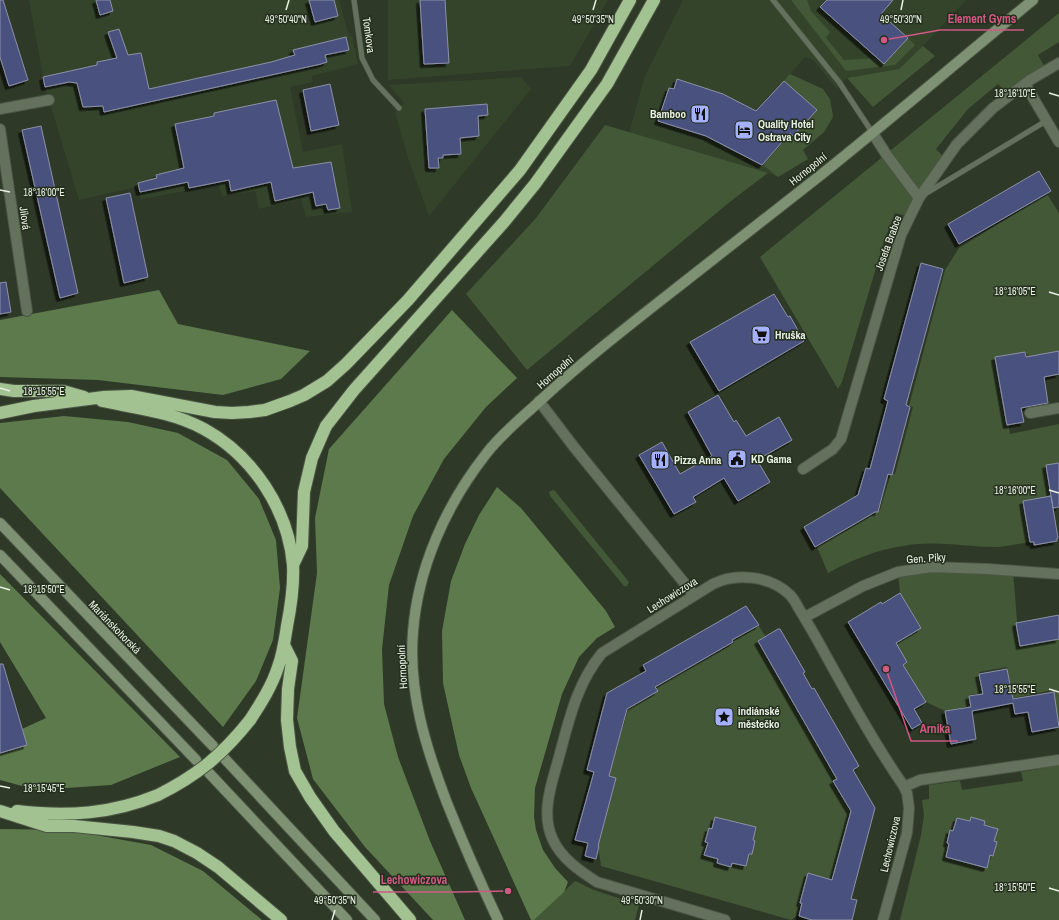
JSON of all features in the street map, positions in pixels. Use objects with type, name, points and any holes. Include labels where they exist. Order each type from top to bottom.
[{"type":"highway","points":[[0,413],[34,406],[88,399],[131,396],[215,412],[232,413],[266,410],[304,395],[327,381],[346,364],[408,300],[520,170],[591,70],[630,0]]},
{"type":"highway","points":[[293,565],[302,546],[304,492],[307,478],[312,458],[326,426],[354,390],[478,252],[535,184],[607,84],[654,0]]},
{"type":"highway","points":[[0,389],[14,391],[63,391],[88,399],[165,414],[203,428],[220,439],[250,466],[274,501],[285,528],[293,565],[293,585],[284,645],[288,689],[287,720],[290,747],[295,771],[310,797],[334,831],[410,920]]},
{"type":"highway","points":[[0,810],[32,813],[74,814],[116,809],[138,804],[185,781],[210,763],[227,748],[250,720],[286,660]]},
{"type":"highway","points":[[0,810],[47,826],[74,826],[132,832],[159,836],[174,841],[197,853],[218,867],[280,920]]},
{"type":"street","name":"Hornopolní","points":[[498,920],[457,827],[426,746],[414,687],[412,649],[413,629],[424,570],[438,534],[450,510],[475,469],[488,452],[505,433],[565,378],[824,172],[1033,0]]},
{"type":"street","name":"Josefa Brabce","points":[[803,469],[834,449],[841,439],[901,235],[919,198],[957,144],[993,108],[1025,84],[1059,63]]},
{"type":"street","points":[[1025,84],[1059,142]]},
{"type":"street","points":[[0,109],[49,100]]},
{"type":"street","name":"Jílová","points":[[0,129],[27,311]]},
{"type":"street","points":[[872,132],[886,154],[919,198]]},
{"type":"street","points":[[539,401],[574,447],[694,595]]},
{"type":"street","points":[[1030,413],[1059,408]]},
{"type":"street","name":"Mariánskohorská","points":[[0,523],[213,746]]},
{"type":"street","points":[[0,555],[196,760]]},
{"type":"street","name":"Gen. Píky","points":[[804,617],[863,586],[898,572],[931,567],[1059,574]]},
{"type":"street","name":"Lechowiczova","points":[[725,920],[597,882],[579,871],[563,856],[553,840],[548,820],[548,800],[572,709],[582,684],[592,665],[602,653],[717,582],[741,578],[770,582],[783,589],[790,596],[804,617],[865,724],[907,793],[909,808],[907,833],[882,920]]},
{"type":"street","points":[[225,759],[375,920]]},
{"type":"street","points":[[904,786],[920,780],[1059,760]]},
{"type":"street","points":[[209,773],[347,920]]},
{"type":"lane","name":"Tomkova","points":[[354,0],[362,58],[373,80],[399,108]]},
{"type":"lane","points":[[773,0],[839,82],[872,132]]},
{"type":"lane","points":[[919,198],[1046,121]]},
{"type":"shaded area","points":[[29,0],[339,0],[349,36],[352,35],[358,64],[312,76],[312,82],[290,87],[303,152],[342,144],[352,212],[306,217],[301,199],[259,209],[255,191],[222,196],[219,185],[141,199],[137,187],[79,200],[45,87]]},
{"type":"shaded area","points":[[388,0],[608,0],[570,66],[388,80]]},
{"type":"shaded area","points":[[683,0],[966,0],[899,69],[847,78],[837,89],[813,60],[805,57],[790,74],[823,89],[830,99],[833,117],[824,132],[803,150],[808,159],[778,177],[629,134],[644,78]]},
{"type":"shaded area","points":[[791,0],[807,0],[811,11],[830,32],[826,38],[844,60],[877,58],[884,64],[908,38],[915,45],[895,65],[846,71]]},
{"type":"shaded area","points":[[1059,13],[1059,42],[1038,55],[1047,71],[1010,96],[998,84],[968,109],[936,149],[946,159],[910,217],[895,213],[884,241],[842,382],[838,389],[760,257]]},
{"type":"shaded area","points":[[923,46],[935,56],[873,107],[847,78],[899,69]]},
{"type":"shaded area","points":[[790,74],[823,89],[830,99],[833,117],[824,132],[803,150],[808,159],[778,177],[763,165],[790,134],[794,137],[816,110],[783,82]]},
{"type":"shaded area","points":[[521,77],[531,89],[429,216],[408,158],[395,112],[404,103],[389,85]]},
{"type":"shaded area","points":[[605,125],[768,173],[731,201],[527,370],[466,294],[536,218]]},
{"type":"shaded area","points":[[1047,194],[1059,213],[1059,352],[1030,366],[1027,353],[998,358],[1010,434],[1059,424],[1059,463],[1052,496],[1025,501],[1032,542],[995,547],[915,544],[883,550],[864,556],[828,573],[817,547],[880,510],[891,473],[895,474],[913,407],[909,406],[945,270],[959,248]]},
{"type":"shaded area","points":[[159,290],[178,324],[310,351],[281,379],[223,395],[98,380],[0,377],[0,320]]},
{"type":"shaded area","points":[[452,310],[517,378],[486,407],[444,459],[413,516],[389,585],[382,649],[384,704],[398,757],[430,841],[465,920],[433,920],[365,847],[313,779],[297,718],[317,573],[315,518],[329,449]]},
{"type":"shaded area","points":[[64,416],[128,422],[178,433],[227,460],[259,499],[276,540],[280,588],[273,640],[256,681],[223,727],[0,488],[0,423]]},
{"type":"shaded area","points":[[497,487],[521,508],[606,611],[615,627],[597,638],[579,657],[562,694],[535,788],[534,817],[536,830],[543,850],[555,868],[568,882],[564,892],[534,920],[531,920],[471,788],[459,755],[443,683],[442,631],[451,581],[465,544],[479,515]]},
{"type":"shaded area","points":[[553,490],[629,582],[627,586],[624,586],[550,496],[549,492]]},
{"type":"shaded area","points":[[1013,571],[1017,621],[1021,644],[1059,638],[1059,722],[1053,690],[1013,698],[1007,667],[979,672],[983,693],[969,695],[971,706],[945,711],[926,702],[903,665],[907,662],[901,652],[890,642],[899,641],[921,627],[900,593],[898,572]]},
{"type":"shaded area","points":[[0,574],[180,757],[111,785],[37,790],[0,780],[0,739],[46,718],[0,642]]},
{"type":"shaded area","points":[[759,626],[766,637],[758,642],[837,779],[833,781],[851,812],[833,880],[808,873],[797,916],[791,920],[601,866],[598,846],[609,776],[628,709],[658,691],[656,687],[734,643],[733,641]]},
{"type":"shaded area","points":[[1059,763],[1059,920],[900,920],[921,835],[924,816],[922,800],[929,799],[929,785],[960,781],[962,790],[1023,781],[1021,772],[1044,768]]},
{"type":"shaded area","points":[[0,829],[68,830],[151,845],[203,871],[262,920],[0,920]]},
{"type":"shaded area","points":[[575,881],[594,890],[639,905],[635,920],[534,920]]},
{"type":"building","points":[[0,0],[3,0],[28,80],[9,86],[0,57]]},
{"type":"building","points":[[96,0],[110,0],[113,11],[100,15]]},
{"type":"building","points":[[309,0],[334,0],[338,16],[315,22]]},
{"type":"building","points":[[420,0],[445,0],[449,63],[424,64]]},
{"type":"building","points":[[827,0],[893,0],[881,14],[908,38],[884,64],[820,7]]},
{"type":"building","points":[[119,29],[128,55],[141,53],[149,89],[271,62],[295,55],[293,50],[346,37],[349,50],[325,55],[327,62],[321,64],[104,112],[103,106],[83,107],[77,83],[69,82],[45,87],[43,77],[97,65],[97,62],[117,58],[108,32]]},
{"type":"building","points":[[677,79],[723,94],[756,111],[784,81],[817,110],[793,136],[790,133],[762,165],[706,136],[658,121],[669,88],[674,89]]},
{"type":"building","points":[[330,84],[339,125],[311,131],[303,90]]},
{"type":"building","points":[[276,100],[293,168],[331,162],[340,208],[328,210],[326,204],[316,206],[313,192],[275,201],[271,182],[231,191],[229,180],[189,188],[188,182],[140,192],[138,183],[157,178],[156,175],[184,168],[175,124],[214,116],[214,113]]},
{"type":"building","points":[[487,104],[488,115],[478,116],[479,136],[460,138],[461,154],[443,155],[443,158],[438,158],[439,168],[429,168],[425,109]]},
{"type":"building","points":[[41,126],[78,293],[60,298],[22,130]]},
{"type":"building","points":[[1039,171],[1051,191],[959,244],[948,224]]},
{"type":"building","points":[[130,193],[148,277],[124,283],[106,198]]},
{"type":"building","points":[[921,263],[943,269],[906,405],[910,407],[892,475],[888,474],[878,512],[875,512],[815,547],[804,527],[858,495],[866,468],[870,469],[888,401],[884,399]]},
{"type":"building","points":[[6,282],[11,312],[0,314],[0,283]]},
{"type":"building","points":[[774,294],[788,317],[790,316],[804,341],[719,391],[690,342]]},
{"type":"building","points":[[1059,351],[1059,374],[1044,377],[1048,403],[1021,408],[1024,422],[1007,425],[995,357],[1025,352],[1026,357]]},
{"type":"building","points":[[718,395],[734,422],[736,420],[746,436],[779,417],[792,440],[757,460],[770,482],[738,501],[724,478],[693,497],[696,502],[674,514],[639,455],[662,442],[680,474],[712,456],[688,412]]},
{"type":"building","points":[[1059,463],[1059,507],[1053,508],[1046,465]]},
{"type":"building","points":[[1051,496],[1058,538],[1057,541],[1034,545],[1034,542],[1030,542],[1023,501]]},
{"type":"building","points":[[900,593],[921,628],[896,643],[907,662],[903,665],[926,702],[914,709],[922,723],[912,729],[848,622],[881,602],[882,604]]},
{"type":"building","points":[[746,606],[759,625],[732,640],[733,642],[655,687],[658,691],[627,709],[609,776],[616,778],[596,859],[585,856],[588,843],[575,840],[594,772],[587,770],[607,693],[646,671],[643,665]]},
{"type":"building","points":[[1059,615],[1059,639],[1020,646],[1016,623]]},
{"type":"building","points":[[780,629],[805,672],[803,673],[812,689],[814,688],[859,766],[853,770],[875,808],[851,899],[857,900],[852,920],[812,920],[799,916],[802,903],[800,903],[808,873],[832,880],[851,811],[833,781],[837,779],[758,641]]},
{"type":"building","points":[[0,664],[3,664],[27,745],[0,753]]},
{"type":"building","points":[[1007,669],[1013,699],[1054,692],[1059,727],[1032,732],[1028,712],[1015,714],[1013,703],[972,711],[976,739],[951,744],[945,711],[971,707],[969,696],[983,694],[979,674]]},
{"type":"building","points":[[715,817],[756,827],[752,854],[749,854],[746,866],[732,863],[731,867],[717,863],[718,859],[704,855],[708,843],[705,842],[709,828],[712,829]]},
{"type":"building","points":[[971,817],[985,821],[984,825],[998,829],[994,841],[997,842],[993,856],[990,855],[987,868],[946,857],[950,830],[953,831],[957,818],[970,821]]},
{"type":"place","name":"Element Gyms","points":[[884,40]]},
{"type":"place","name":"Bamboo","points":[[700,114]]},
{"type":"place","name":"Quality Hotel Ostrava City","points":[[744,130]]},
{"type":"place","name":"Hruška","points":[[761,335]]},
{"type":"place","name":"KD Gama","points":[[737,459]]},
{"type":"place","name":"Pizza Anna","points":[[660,460]]},
{"type":"place","name":"Arnika","points":[[886,669]]},
{"type":"place","name":"indiánské městečko","points":[[724,717]]},
{"type":"place","name":"Lechowiczova","points":[[508,891]]}]
